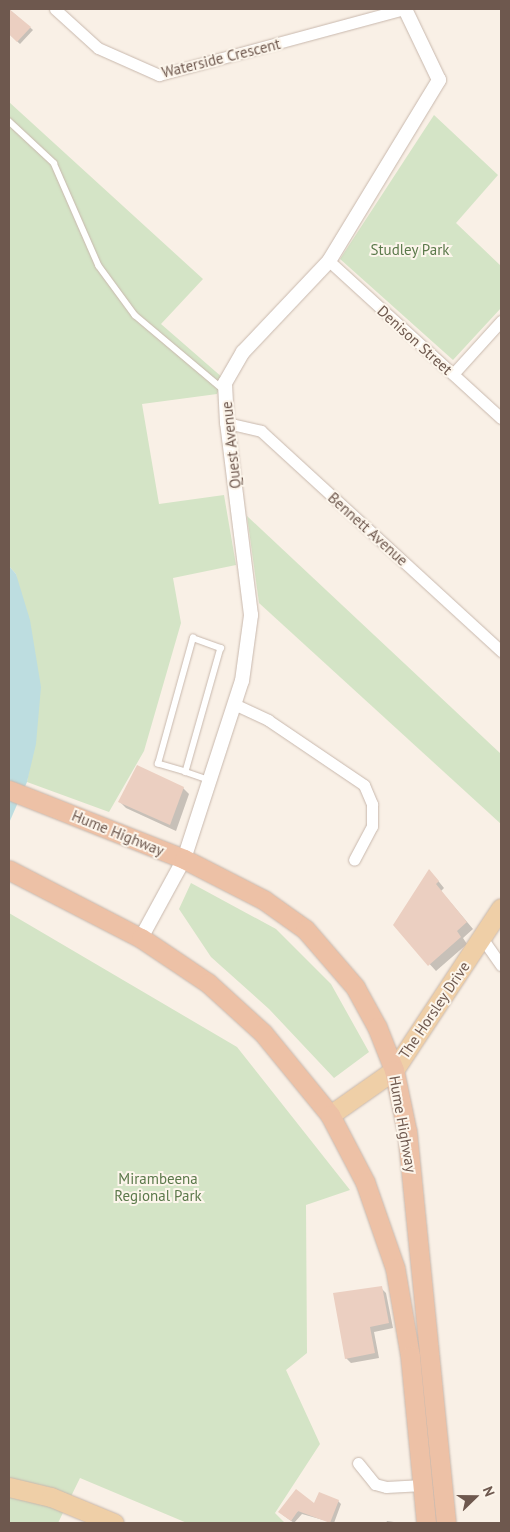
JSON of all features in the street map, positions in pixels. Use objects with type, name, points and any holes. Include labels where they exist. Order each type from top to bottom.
[{"type":"highway","name":"Hume Highway","points":[[9,790],[184,859],[264,900],[305,929],[355,987],[377,1027],[394,1070],[410,1152],[446,1522]]},
{"type":"highway","points":[[15,873],[141,938],[179,962],[237,1006],[288,1062],[330,1115],[365,1182],[395,1268],[410,1356],[426,1523]]},
{"type":"main road","name":"The Horsley Drive","points":[[330,1115],[394,1070],[501,908]]},
{"type":"main road","points":[[9,1487],[51,1497],[114,1523]]},
{"type":"street","name":"Waterside Crescent","points":[[55,9],[98,48],[159,75],[405,9]]},
{"type":"street","name":"Quest Avenue","points":[[141,938],[184,859],[242,681],[251,615],[227,423],[225,383],[243,352],[329,261],[439,80],[405,9]]},
{"type":"street","name":"Denison Street","points":[[329,261],[501,418]]},
{"type":"street","points":[[453,374],[501,321]]},
{"type":"street","name":"Bennett Avenue","points":[[227,423],[261,431],[501,651]]},
{"type":"street","points":[[234,704],[268,720],[364,785],[372,804],[372,826],[354,860]]},
{"type":"street","points":[[482,938],[501,965]]},
{"type":"street","points":[[358,1463],[375,1484],[386,1487],[423,1485]]},
{"type":"lane","points":[[9,121],[54,163],[100,266],[135,315],[226,392]]},
{"type":"lane","points":[[186,772],[221,648],[193,638],[158,764],[209,780]]},
{"type":"green space","points":[[9,102],[203,279],[161,324],[223,378],[217,394],[142,404],[159,504],[224,495],[236,565],[173,578],[181,623],[144,751],[109,812],[27,782],[37,721],[16,574],[9,566]]},
{"type":"green space","name":"Studley Park","points":[[434,115],[498,175],[456,223],[501,266],[501,308],[453,360],[340,259]]},
{"type":"green space","points":[[247,516],[501,754],[501,824],[259,603]]},
{"type":"green space","points":[[191,883],[276,929],[331,984],[369,1052],[334,1078],[269,1009],[211,957],[179,909]]},
{"type":"green space","name":"Mirambeena Regional Park","points":[[9,913],[237,1047],[350,1190],[306,1205],[307,1353],[286,1370],[320,1444],[275,1513],[285,1523],[187,1523],[80,1478],[58,1523],[9,1523]]},
{"type":"water","points":[[9,566],[16,574],[30,620],[41,687],[36,744],[27,782],[9,823]]},
{"type":"building","points":[[9,9],[31,27],[17,42],[9,34]]},
{"type":"building","points":[[137,765],[184,787],[170,825],[118,802]]},
{"type":"building","points":[[429,869],[439,881],[436,884],[467,922],[457,931],[461,937],[428,966],[393,925]]},
{"type":"building","points":[[382,1286],[389,1323],[370,1327],[375,1353],[345,1359],[333,1293]]},
{"type":"building","points":[[296,1489],[314,1503],[319,1492],[339,1500],[330,1523],[298,1511],[291,1521],[278,1512]]}]
